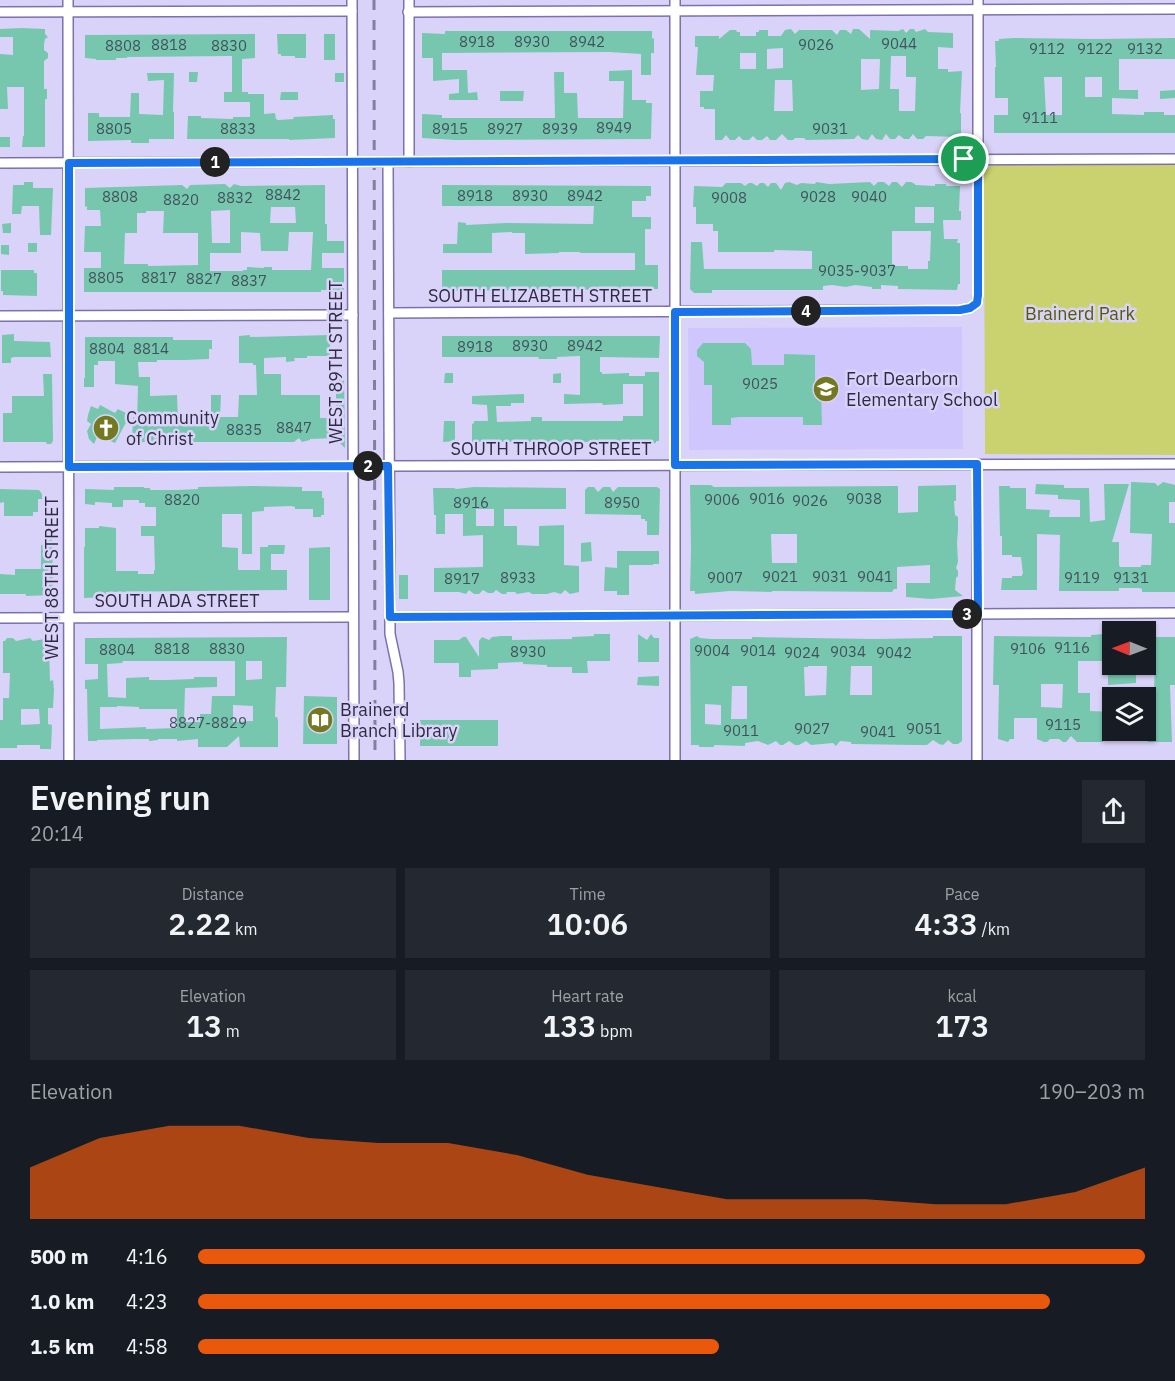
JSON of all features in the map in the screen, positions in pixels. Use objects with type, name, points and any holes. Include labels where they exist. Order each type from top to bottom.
[{"type":"street","name":"WEST 88TH STREET","points":[[68,0],[69,760]]},
{"type":"street","name":"WEST 89TH STREET","points":[[352,0],[354,760]]},
{"type":"street","points":[[409,0],[409,162]]},
{"type":"street","points":[[675,0],[675,760]]},
{"type":"street","points":[[408,12],[675,11],[978,5],[1175,9]]},
{"type":"street","points":[[978,5],[978,159]]},
{"type":"street","points":[[0,12],[352,11]]},
{"type":"street","name":"SOUTH ELIZABETH STREET","points":[[388,313],[960,310],[970,308],[977,303],[978,295],[978,159]]},
{"type":"street","points":[[0,163],[1175,159]]},
{"type":"street","points":[[388,162],[390,634],[399,683],[400,760]]},
{"type":"street","points":[[0,316],[352,315]]},
{"type":"street","points":[[977,464],[977,760]]},
{"type":"street","name":"SOUTH THROOP STREET","points":[[0,467],[1175,464]]},
{"type":"street","points":[[390,617],[1175,613]]},
{"type":"street","name":"SOUTH ADA STREET","points":[[0,618],[353,617]]},
{"type":"shaded area","name":"Fort Dearborn Elementary School","points":[[962,327],[963,449],[689,450],[688,328]]},
{"type":"green space","name":"Brainerd Park","points":[[995,165],[1175,165],[1175,455],[985,454],[984,174],[988,168]]},
{"type":"building","points":[[0,29],[45,29],[48,37],[44,44],[44,50],[48,53],[48,58],[44,61],[44,89],[47,89],[45,147],[22,147],[24,87],[7,87],[8,109],[0,109],[0,54],[13,55],[13,37],[0,37]]},
{"type":"building","points":[[791,29],[795,34],[799,30],[832,30],[837,35],[840,30],[846,30],[851,34],[853,29],[859,29],[870,39],[870,30],[898,31],[903,29],[906,33],[910,29],[916,32],[925,29],[928,32],[953,33],[953,48],[938,47],[938,69],[948,69],[948,72],[962,71],[961,137],[926,136],[923,139],[917,139],[913,134],[909,139],[904,139],[899,135],[895,139],[890,139],[886,134],[882,140],[876,139],[872,134],[868,140],[858,135],[854,139],[806,140],[795,138],[788,140],[782,134],[776,140],[770,140],[767,136],[762,140],[757,140],[753,136],[749,140],[743,140],[739,136],[735,140],[730,140],[726,135],[722,140],[715,140],[715,109],[700,107],[700,91],[713,91],[714,75],[696,75],[698,47],[695,47],[695,36],[719,36],[719,39],[730,30],[736,30],[740,32],[740,36],[756,36],[759,30],[768,30],[768,36],[781,36],[785,30]],"holes":[[[783,48],[783,68],[767,69],[767,49]],[[740,53],[756,53],[756,69],[740,69]],[[891,56],[906,56],[906,77],[916,77],[915,111],[899,111],[899,89],[890,89]],[[861,59],[880,59],[879,89],[861,90]],[[775,80],[792,80],[793,111],[774,111]]]},
{"type":"building","points":[[445,31],[652,31],[654,53],[651,53],[651,75],[641,75],[641,54],[609,52],[442,53],[442,70],[467,70],[468,93],[477,92],[478,100],[449,100],[449,94],[459,93],[459,79],[433,81],[433,58],[422,58],[422,33],[445,34]]},
{"type":"building","points":[[255,34],[255,58],[242,59],[242,92],[264,94],[264,114],[275,113],[278,120],[333,115],[335,138],[187,139],[188,116],[233,119],[233,117],[250,117],[250,102],[224,102],[224,92],[232,92],[232,56],[127,57],[116,58],[116,60],[85,58],[85,35]]},
{"type":"building","points":[[277,34],[306,34],[306,58],[278,54]]},
{"type":"building","points":[[324,34],[335,34],[335,60],[324,60]]},
{"type":"building","points":[[1175,38],[1175,59],[1119,59],[1119,90],[1138,90],[1138,99],[1112,98],[1112,114],[1144,115],[1144,112],[1164,112],[1164,115],[1175,115],[1175,133],[994,133],[994,115],[1008,115],[1008,98],[995,98],[995,41],[999,39]],"holes":[[[1044,77],[1062,77],[1062,115],[1046,115]],[[1085,77],[1102,77],[1102,97],[1085,97]]]},
{"type":"building","points":[[632,70],[632,100],[646,100],[646,103],[652,103],[651,139],[456,140],[422,138],[422,114],[442,115],[442,118],[555,118],[554,72],[564,72],[564,93],[577,93],[578,118],[623,118],[624,81],[609,81],[609,71]]},
{"type":"building","points":[[189,72],[198,72],[197,82],[189,82]]},
{"type":"building","points":[[147,73],[174,73],[174,139],[149,139],[149,143],[131,143],[131,140],[88,141],[88,113],[99,113],[99,117],[130,117],[131,93],[139,93],[139,114],[163,115],[164,80],[148,81]]},
{"type":"building","points":[[335,73],[344,73],[344,82],[335,82]]},
{"type":"building","points":[[1175,90],[1175,98],[1160,99],[1160,91]]},
{"type":"building","points":[[500,91],[524,91],[523,101],[500,101]]},
{"type":"building","points":[[281,92],[298,92],[298,100],[280,100]]},
{"type":"building","points":[[0,137],[10,137],[10,147],[0,147]]},
{"type":"building","points":[[24,182],[33,182],[33,188],[53,188],[51,235],[40,235],[39,206],[22,206],[21,214],[12,214],[13,185],[24,185]]},
{"type":"building","points":[[816,182],[829,184],[870,182],[874,186],[878,182],[884,182],[889,186],[892,182],[897,182],[902,187],[906,182],[911,182],[915,185],[960,186],[961,220],[943,220],[944,239],[958,239],[957,243],[960,243],[960,284],[957,290],[898,289],[898,286],[881,285],[881,289],[872,289],[872,287],[855,285],[846,287],[832,285],[823,286],[823,290],[712,290],[712,293],[694,293],[690,289],[691,242],[702,242],[704,269],[812,269],[812,251],[718,252],[718,231],[713,231],[713,224],[696,224],[696,207],[693,207],[694,186],[722,187],[726,183],[741,183],[745,186],[752,183],[757,186],[764,183],[768,187],[771,183],[776,183],[781,190],[785,183],[797,185],[815,184]],"holes":[[[915,207],[934,207],[934,223],[915,223]],[[892,231],[931,231],[928,269],[908,269],[908,266],[892,264]]]},
{"type":"building","points":[[225,184],[230,188],[234,184],[241,186],[325,185],[327,241],[344,241],[344,253],[322,253],[322,268],[344,268],[344,290],[321,290],[321,292],[84,292],[84,268],[101,268],[101,252],[84,252],[85,226],[101,226],[100,210],[87,210],[87,206],[85,207],[85,188],[182,185],[187,189],[190,185]],"holes":[[[271,207],[295,207],[296,223],[270,223]],[[230,210],[230,243],[212,243],[211,211]],[[146,211],[164,211],[163,233],[198,233],[198,265],[124,264],[125,233],[137,233],[137,213],[146,213]],[[241,232],[260,233],[261,251],[288,251],[289,232],[313,232],[311,270],[272,270],[272,267],[247,267],[247,270],[243,271],[210,271],[210,253],[241,253]]]},
{"type":"building","points":[[442,185],[651,186],[651,196],[646,196],[646,201],[632,201],[632,217],[651,217],[651,229],[645,229],[645,265],[658,265],[658,289],[442,291],[442,270],[635,270],[635,253],[525,254],[525,233],[512,232],[492,233],[492,253],[443,253],[443,244],[457,244],[458,222],[466,223],[466,225],[593,224],[594,206],[442,206]]},
{"type":"building","points":[[11,223],[11,233],[3,233],[2,224]]},
{"type":"building","points":[[28,243],[37,243],[37,252],[28,252]]},
{"type":"building","points":[[1,245],[9,245],[9,255],[1,254]]},
{"type":"building","points":[[1,270],[34,270],[34,273],[37,273],[37,296],[3,295]]},
{"type":"building","points":[[14,334],[14,341],[50,342],[51,357],[14,357],[11,358],[11,363],[2,363],[2,335]]},
{"type":"building","points":[[250,335],[250,337],[330,335],[330,356],[307,356],[307,358],[294,358],[295,361],[286,362],[286,357],[264,358],[264,374],[281,374],[281,395],[320,395],[320,418],[336,418],[334,375],[344,375],[345,448],[335,441],[335,438],[310,439],[302,442],[299,438],[294,442],[132,442],[133,417],[137,419],[138,386],[115,384],[115,361],[98,361],[98,365],[94,365],[94,387],[84,387],[85,337],[173,337],[173,340],[212,340],[209,359],[138,362],[139,377],[150,377],[150,396],[177,395],[178,420],[211,417],[211,395],[221,395],[220,417],[238,417],[239,395],[257,395],[256,365],[239,363],[239,336]]},
{"type":"building","points":[[442,336],[660,336],[659,358],[600,357],[602,374],[629,373],[629,376],[645,376],[645,372],[659,372],[659,441],[644,444],[644,442],[472,442],[474,421],[488,421],[487,405],[472,404],[472,396],[524,394],[524,403],[496,406],[497,422],[531,421],[531,417],[542,417],[542,421],[622,421],[623,416],[643,416],[643,384],[623,384],[623,404],[564,404],[564,394],[580,395],[580,356],[557,357],[557,359],[442,357]]},
{"type":"building","points":[[703,343],[745,343],[751,349],[752,365],[784,365],[784,354],[815,355],[815,389],[821,389],[822,425],[803,425],[803,417],[739,417],[731,418],[731,425],[712,425],[712,385],[704,385],[704,362],[697,356],[697,350]]},
{"type":"building","points":[[445,373],[453,373],[453,383],[444,383]]},
{"type":"building","points":[[561,373],[561,383],[553,383],[553,374]]},
{"type":"building","points":[[43,374],[52,374],[53,441],[51,444],[3,442],[3,413],[12,413],[12,396],[44,396]]},
{"type":"building","name":"Community of Christ","points":[[100,405],[115,413],[118,409],[130,415],[115,443],[97,437],[94,444],[89,439],[87,431],[91,424],[87,421],[88,415],[91,406],[98,409]]},
{"type":"building","points":[[444,421],[455,421],[455,441],[443,442]]},
{"type":"building","points":[[1131,482],[1155,483],[1158,486],[1163,482],[1175,485],[1175,502],[1169,502],[1169,523],[1175,523],[1175,592],[1142,592],[1139,588],[1119,588],[1119,591],[1059,591],[1060,535],[1037,534],[1037,590],[1001,590],[1002,578],[1012,578],[1012,576],[1023,574],[1021,557],[1002,555],[999,486],[1026,488],[1026,509],[1050,510],[1049,517],[1080,517],[1080,500],[1058,499],[1058,495],[1035,494],[1036,484],[1064,485],[1064,488],[1089,488],[1090,522],[1105,520],[1104,484],[1129,484],[1112,542],[1119,542],[1120,567],[1141,567],[1141,565],[1151,565],[1152,534],[1130,533]]},
{"type":"building","points":[[690,485],[714,487],[898,486],[898,513],[918,512],[918,486],[956,485],[956,501],[954,501],[955,515],[958,517],[956,568],[958,576],[955,590],[963,596],[931,599],[906,597],[906,583],[930,583],[930,565],[897,567],[897,589],[892,592],[730,591],[695,594],[695,591],[690,591]],"holes":[[[771,534],[797,534],[797,563],[772,563]]]},
{"type":"building","points":[[114,487],[144,487],[150,490],[178,490],[198,489],[198,487],[302,487],[302,491],[322,491],[324,515],[321,517],[313,517],[313,509],[295,509],[291,506],[264,507],[264,511],[252,512],[252,554],[242,554],[242,514],[222,514],[222,547],[238,548],[238,570],[260,570],[260,547],[285,545],[284,554],[271,554],[271,570],[287,570],[287,590],[106,592],[105,597],[84,598],[85,528],[99,528],[99,526],[116,528],[116,571],[154,574],[154,536],[141,536],[141,526],[156,526],[156,507],[145,507],[145,503],[139,503],[139,500],[123,500],[123,507],[112,507],[112,503],[85,504],[85,489],[114,490]]},
{"type":"building","points":[[474,487],[566,488],[566,509],[504,509],[504,526],[517,526],[517,545],[539,546],[539,526],[564,525],[564,565],[579,566],[579,592],[570,594],[565,590],[561,594],[507,592],[502,594],[496,590],[488,593],[483,590],[479,594],[474,594],[469,590],[466,594],[434,592],[434,568],[483,567],[483,535],[463,536],[463,514],[445,514],[445,534],[436,534],[433,488]],"holes":[[[476,509],[494,509],[494,526],[476,526]]]},
{"type":"building","points":[[588,487],[594,487],[598,492],[603,487],[610,487],[613,492],[618,487],[657,487],[660,489],[659,535],[647,535],[647,521],[641,519],[641,515],[585,514],[585,490]]},
{"type":"building","points":[[0,489],[39,490],[42,499],[38,499],[38,512],[33,512],[33,516],[4,516],[4,502],[0,503]]},
{"type":"building","points":[[52,530],[53,595],[0,594],[0,574],[15,575],[15,569],[41,569],[41,545],[44,545],[44,531]]},
{"type":"building","points":[[591,542],[592,561],[581,562],[581,543]]},
{"type":"building","points":[[330,547],[330,600],[309,600],[309,548]]},
{"type":"building","points":[[617,551],[659,551],[659,564],[629,565],[629,595],[617,595],[617,591],[604,591],[605,567],[617,568]]},
{"type":"building","points":[[399,575],[408,575],[408,599],[399,599]]},
{"type":"building","points":[[594,634],[610,634],[610,661],[587,661],[588,673],[572,673],[572,667],[547,667],[547,665],[523,664],[523,662],[498,663],[498,669],[471,670],[471,677],[459,677],[459,663],[434,663],[434,640],[459,640],[466,637],[479,657],[479,641],[482,637],[489,640],[492,637],[501,636],[512,636],[512,640],[572,639],[572,637],[594,636]]},
{"type":"building","points":[[638,634],[647,640],[651,634],[654,638],[659,638],[659,662],[638,662]]},
{"type":"building","points":[[1102,634],[1102,661],[1078,661],[1078,693],[1090,693],[1090,711],[1102,712],[1103,742],[1077,742],[1071,736],[1066,742],[1050,739],[1044,742],[1037,739],[1037,718],[1014,718],[1014,739],[1008,742],[998,739],[999,685],[993,685],[994,636],[1091,637],[1091,635]],"holes":[[[1041,684],[1063,684],[1062,708],[1041,707]]]},
{"type":"building","points":[[697,636],[711,639],[752,639],[752,637],[874,639],[962,636],[962,741],[953,744],[948,740],[943,745],[933,740],[927,745],[851,744],[851,742],[840,741],[836,746],[833,743],[811,745],[806,741],[795,745],[789,741],[780,745],[776,741],[768,745],[758,741],[745,743],[745,746],[699,747],[699,745],[691,745],[690,639]],"holes":[[[827,666],[826,695],[805,696],[804,667]],[[851,666],[872,666],[872,695],[850,695]],[[732,686],[747,686],[747,719],[731,719]],[[705,704],[721,705],[721,725],[705,724]]]},
{"type":"building","points":[[287,637],[286,687],[276,687],[275,717],[278,720],[278,747],[240,747],[239,736],[227,747],[198,747],[198,739],[88,741],[85,680],[98,679],[98,664],[85,664],[85,638]],"holes":[[[123,661],[235,661],[235,696],[212,696],[211,714],[200,714],[200,722],[184,722],[185,688],[217,687],[217,677],[167,680],[149,680],[149,677],[126,678],[126,698],[108,697],[107,664]],[[246,661],[262,661],[262,679],[246,680]],[[233,705],[253,706],[253,721],[233,722]],[[100,707],[177,709],[177,728],[100,729]]]},
{"type":"building","points":[[1156,637],[1175,637],[1175,685],[1170,685],[1172,742],[1147,741],[1156,741]]},
{"type":"building","points":[[7,638],[13,638],[16,641],[30,638],[33,641],[44,639],[49,641],[50,681],[53,680],[54,690],[53,708],[48,708],[48,724],[52,725],[51,749],[40,749],[40,745],[0,748],[3,698],[9,698],[10,673],[3,673],[3,641]],"holes":[[[21,709],[39,709],[40,724],[21,725]]]},
{"type":"building","points":[[1108,675],[1136,675],[1136,683],[1108,685]]},
{"type":"building","points":[[659,676],[659,686],[637,685],[638,677]]},
{"type":"building","name":"Brainerd Branch Library","points":[[304,696],[337,697],[337,744],[303,744]]},
{"type":"building","points":[[420,720],[498,720],[498,746],[420,746]]},
{"type":"railway","points":[[374,0],[375,760]]},
{"type":"place","name":"Fort Dearborn Elementary School","points":[[826,389]]},
{"type":"place","name":"Community of Christ","points":[[106,428]]},
{"type":"place","name":"Brainerd Branch Library","points":[[320,720]]},
{"type":"route","points":[[964,159],[978,159],[977,303],[970,308],[960,310],[675,312],[675,465],[977,464],[978,614],[390,617],[388,466],[69,467],[69,163],[964,159]]}]
